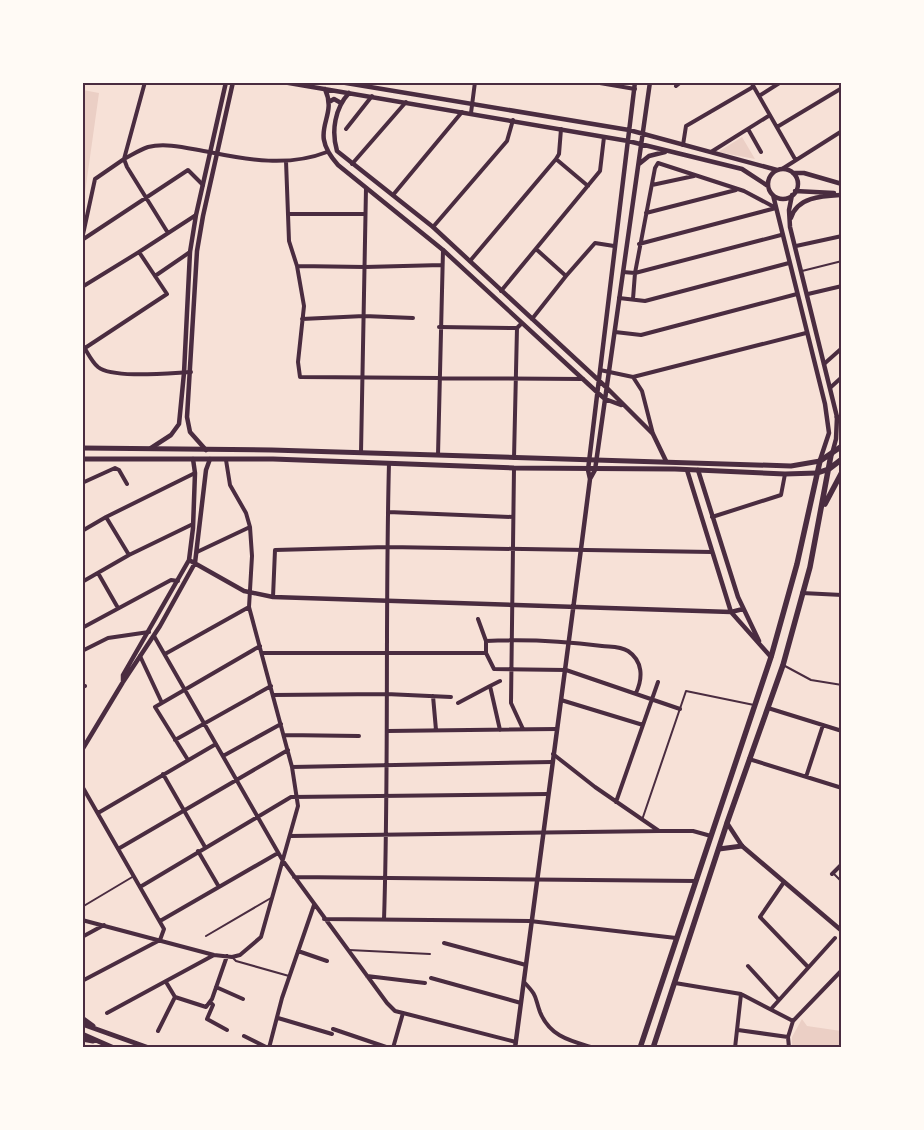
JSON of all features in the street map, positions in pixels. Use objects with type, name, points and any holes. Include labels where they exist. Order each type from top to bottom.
[{"type":"main road","points":[[82,448],[361,453],[791,466],[820,461],[842,446]]},
{"type":"main road","points":[[653,1048],[727,823],[783,665],[810,567],[831,455]]},
{"type":"main road","points":[[82,459],[389,463],[588,470],[698,470],[785,474],[816,473],[829,469],[842,459]]},
{"type":"main road","points":[[640,1048],[771,657],[797,564],[820,461]]},
{"type":"main road","points":[[822,510],[842,472]]},
{"type":"main road","points":[[797,564],[810,567]]},
{"type":"main road","points":[[719,849],[742,846]]},
{"type":"main road","points":[[82,1018],[96,1028]]},
{"type":"main road","points":[[82,1024],[149,1048]]},
{"type":"main road","points":[[82,1034],[114,1048]]},
{"type":"main road","points":[[82,1039],[99,1042]]},
{"type":"street","points":[[145,82],[124,159],[168,233]]},
{"type":"street","points":[[148,450],[178,427],[184,373],[190,252],[196,215],[226,82]]},
{"type":"street","points":[[206,450],[193,436],[188,426],[197,251],[233,82]]},
{"type":"street","points":[[283,82],[513,120],[642,144],[742,169],[768,186],[773,195],[781,235],[790,262],[829,422],[828,440],[820,461]]},
{"type":"street","points":[[340,82],[629,130],[780,170],[804,173],[842,184]]},
{"type":"street","points":[[471,113],[475,82]]},
{"type":"street","points":[[594,82],[634,89]]},
{"type":"street","points":[[82,651],[108,638],[149,632],[154,636],[283,861],[366,976],[395,1011],[403,1015],[515,1045],[590,479],[588,470],[589,460],[635,82]]},
{"type":"street","points":[[590,479],[595,470],[597,460],[650,82]]},
{"type":"street","points":[[676,86],[681,82]]},
{"type":"street","points":[[759,96],[781,82]]},
{"type":"street","points":[[683,145],[686,126],[752,85],[795,159]]},
{"type":"street","points":[[777,127],[842,88]]},
{"type":"street","points":[[325,89],[329,102],[323,137],[327,152],[366,188],[443,250],[519,326],[533,335],[605,399],[622,405]]},
{"type":"street","points":[[349,93],[341,103],[333,139],[337,151],[432,226],[531,320],[599,380],[652,434]]},
{"type":"street","points":[[346,129],[372,96]]},
{"type":"street","points":[[329,102],[334,99],[341,103]]},
{"type":"street","points":[[352,164],[406,102]]},
{"type":"street","points":[[393,195],[462,112]]},
{"type":"street","points":[[711,152],[770,115]]},
{"type":"street","points":[[432,226],[507,141],[513,120]]},
{"type":"street","points":[[470,261],[556,159],[559,154],[561,129]]},
{"type":"street","points":[[748,129],[761,152]]},
{"type":"street","points":[[768,186],[771,175],[842,132]]},
{"type":"street","points":[[501,291],[600,171],[604,137]]},
{"type":"street","points":[[82,240],[95,179],[124,159],[150,146],[172,146],[260,160],[286,161],[296,161],[327,152]]},
{"type":"street","points":[[638,170],[638,165],[648,156],[669,151]]},
{"type":"street","points":[[556,159],[588,186]]},
{"type":"street","points":[[286,161],[289,241],[297,266],[304,306],[298,362],[300,377],[583,380]]},
{"type":"street","points":[[633,299],[640,244],[655,168],[658,163],[751,194],[776,208]]},
{"type":"street","points":[[82,240],[188,170],[204,185]]},
{"type":"street","points":[[793,173],[797,182],[789,210],[790,227],[839,419],[831,455]]},
{"type":"street","points":[[652,185],[695,176]]},
{"type":"street","points":[[361,453],[366,188]]},
{"type":"street","points":[[646,213],[737,190]]},
{"type":"street","points":[[773,195],[782,199],[794,193],[827,192],[841,195]]},
{"type":"street","points":[[790,227],[793,211],[801,203],[818,197],[841,195]]},
{"type":"street","points":[[640,244],[776,208]]},
{"type":"street","points":[[288,214],[365,214]]},
{"type":"street","points":[[82,287],[196,215]]},
{"type":"street","points":[[623,272],[635,273],[781,235]]},
{"type":"street","points":[[796,246],[842,236]]},
{"type":"street","points":[[531,320],[595,243],[614,246]]},
{"type":"street","points":[[536,249],[566,276]]},
{"type":"street","points":[[438,455],[439,327],[443,250]]},
{"type":"street","points":[[139,252],[167,294],[84,346],[98,366],[109,372],[126,374],[191,372]]},
{"type":"street","points":[[155,276],[190,252]]},
{"type":"street","points":[[619,298],[645,301],[790,262]]},
{"type":"street","points":[[297,266],[442,265]]},
{"type":"street","points":[[808,294],[842,286]]},
{"type":"street","points":[[615,332],[640,335],[797,294]]},
{"type":"street","points":[[302,318],[364,316],[413,318]]},
{"type":"street","points":[[804,325],[815,322]]},
{"type":"street","points":[[439,327],[519,326]]},
{"type":"street","points":[[514,458],[519,326]]},
{"type":"street","points":[[533,335],[540,328]]},
{"type":"street","points":[[600,370],[633,377],[806,333]]},
{"type":"street","points":[[824,364],[842,348]]},
{"type":"street","points":[[633,377],[642,391],[652,434],[666,462]]},
{"type":"street","points":[[831,387],[842,377]]},
{"type":"street","points":[[123,682],[123,675],[189,560],[193,524],[195,473],[193,460]]},
{"type":"street","points":[[82,750],[123,682],[154,636],[195,563],[206,470],[210,460]]},
{"type":"street","points":[[82,920],[214,955],[232,957],[240,955],[260,937],[290,836],[298,806],[298,796],[288,750],[249,607],[252,556],[250,527],[246,513],[230,485],[226,460]]},
{"type":"street","points":[[384,920],[387,835],[386,602],[389,463]]},
{"type":"street","points":[[82,483],[115,468],[119,470],[127,484]]},
{"type":"street","points":[[514,468],[511,703],[523,729]]},
{"type":"street","points":[[687,470],[731,612],[771,657]]},
{"type":"street","points":[[698,470],[743,609],[763,649]]},
{"type":"street","points":[[82,530],[195,473]]},
{"type":"street","points":[[712,517],[781,495],[785,474]]},
{"type":"street","points":[[388,512],[514,517]]},
{"type":"street","points":[[106,517],[129,555]]},
{"type":"street","points":[[82,582],[129,555],[193,524]]},
{"type":"street","points":[[197,552],[250,527]]},
{"type":"street","points":[[273,597],[275,550],[387,547],[712,552]]},
{"type":"street","points":[[189,560],[207,572],[250,592],[273,597],[731,612],[743,609]]},
{"type":"street","points":[[98,574],[118,608]]},
{"type":"street","points":[[82,628],[171,580],[178,581]]},
{"type":"street","points":[[802,593],[842,595]]},
{"type":"street","points":[[165,654],[249,607]]},
{"type":"street","points":[[478,619],[486,641],[486,653],[494,669],[566,670],[653,698],[680,709]]},
{"type":"street","points":[[486,641],[512,639],[568,641],[619,647],[628,651],[637,659],[641,670],[640,683],[636,693]]},
{"type":"street","points":[[188,760],[155,707],[260,646]]},
{"type":"street","points":[[262,653],[486,653]]},
{"type":"street","points":[[140,656],[162,703]]},
{"type":"street","points":[[458,704],[500,681]]},
{"type":"street","points":[[616,802],[658,682]]},
{"type":"street","points":[[175,740],[271,686]]},
{"type":"street","points":[[490,686],[500,730]]},
{"type":"street","points":[[273,695],[386,694],[451,697]]},
{"type":"street","points":[[433,696],[436,730]]},
{"type":"street","points":[[561,700],[643,725]]},
{"type":"street","points":[[768,708],[842,731]]},
{"type":"street","points":[[223,756],[281,724]]},
{"type":"street","points":[[806,777],[823,725]]},
{"type":"street","points":[[386,731],[557,729]]},
{"type":"street","points":[[284,735],[358,736]]},
{"type":"street","points":[[98,813],[216,744]]},
{"type":"street","points":[[118,849],[288,750]]},
{"type":"street","points":[[553,754],[616,802],[658,830]]},
{"type":"street","points":[[749,759],[842,788]]},
{"type":"street","points":[[292,767],[552,762]]},
{"type":"street","points":[[163,774],[205,847]]},
{"type":"street","points":[[82,786],[164,929],[160,940],[82,981]]},
{"type":"street","points":[[140,887],[283,800],[298,796],[548,794]]},
{"type":"street","points":[[727,823],[742,846],[842,931]]},
{"type":"street","points":[[290,836],[658,830],[693,831],[711,836]]},
{"type":"street","points":[[198,851],[219,887]]},
{"type":"street","points":[[160,921],[278,853]]},
{"type":"street","points":[[833,874],[842,864]]},
{"type":"street","points":[[294,877],[696,880]]},
{"type":"street","points":[[784,882],[760,917],[808,967]]},
{"type":"street","points":[[244,1036],[269,1048],[290,976],[314,905]]},
{"type":"street","points":[[324,919],[530,921],[676,938]]},
{"type":"street","points":[[82,937],[104,926]]},
{"type":"street","points":[[771,1009],[836,938]]},
{"type":"street","points":[[444,943],[526,965]]},
{"type":"street","points":[[298,952],[327,961]]},
{"type":"street","points":[[107,1013],[214,955]]},
{"type":"street","points":[[166,982],[175,997],[206,1007],[216,987],[226,956]]},
{"type":"street","points":[[748,966],[779,1000]]},
{"type":"street","points":[[789,1048],[788,1037],[793,1021],[842,970]]},
{"type":"street","points":[[366,976],[425,983]]},
{"type":"street","points":[[431,978],[521,1003]]},
{"type":"street","points":[[524,982],[536,995],[540,1012],[555,1034],[565,1040],[594,1048]]},
{"type":"street","points":[[675,983],[741,994],[793,1021]]},
{"type":"street","points":[[216,987],[242,999]]},
{"type":"street","points":[[735,1048],[741,994]]},
{"type":"street","points":[[158,1031],[175,997]]},
{"type":"street","points":[[210,1002],[213,1005],[207,1019],[227,1030]]},
{"type":"street","points":[[393,1048],[403,1015]]},
{"type":"street","points":[[278,1018],[332,1034]]},
{"type":"street","points":[[333,1029],[389,1048]]},
{"type":"street","points":[[738,1030],[788,1037]]},
{"type":"lane","points":[[802,271],[842,261]]},
{"type":"lane","points":[[783,665],[811,680],[842,685]]},
{"type":"lane","points":[[642,820],[686,691],[754,705]]},
{"type":"lane","points":[[833,874],[842,882]]},
{"type":"lane","points":[[82,907],[134,876]]},
{"type":"lane","points":[[206,936],[272,898]]},
{"type":"lane","points":[[347,950],[430,954]]},
{"type":"lane","points":[[232,957],[236,961],[290,976]]},
{"type":"shaded area","points":[[85,82],[83,90],[99,93],[83,207],[82,83]]},
{"type":"shaded area","points":[[742,137],[755,159],[718,152]]},
{"type":"shaded area","points":[[802,1019],[807,1026],[841,1031],[841,1047],[792,1047],[792,1037]]}]
